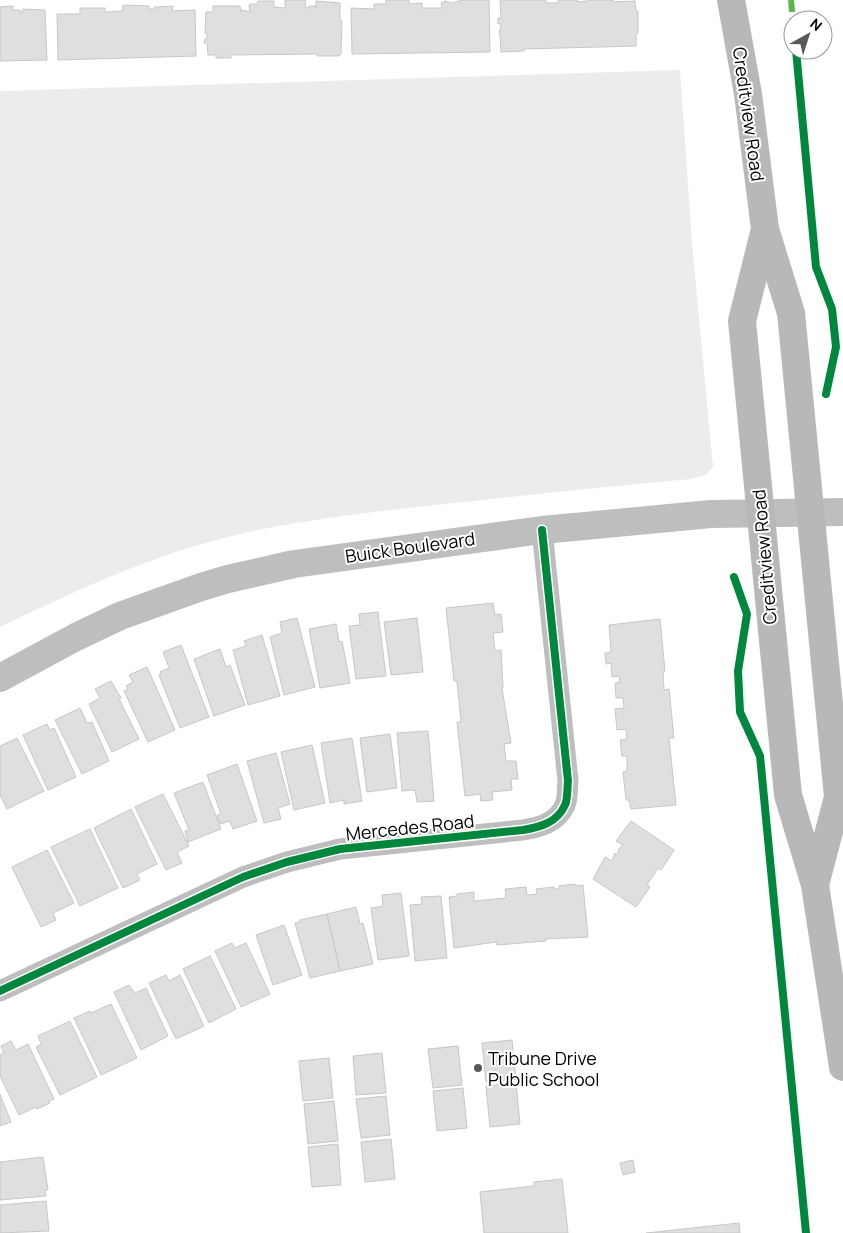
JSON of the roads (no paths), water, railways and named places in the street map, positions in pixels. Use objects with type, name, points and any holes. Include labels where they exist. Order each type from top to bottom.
[{"type":"main road","name":"Creditview Road","points":[[732,0],[748,94],[765,229],[791,313],[838,797],[816,885]]},
{"type":"main road","name":"Creditview Road","points":[[765,229],[742,321],[788,795],[816,885],[843,1067]]},
{"type":"street","name":"Buick Boulevard","points":[[0,678],[107,622],[164,600],[228,579],[294,564],[542,530],[711,514],[843,512]]},
{"type":"street","name":"Mercedes Road","points":[[0,991],[243,877],[287,862],[340,849],[523,830],[542,826],[556,819],[566,804],[568,782],[542,530]]},
{"type":"place","name":"Tribune Drive Public School","points":[[478,1068]]}]
